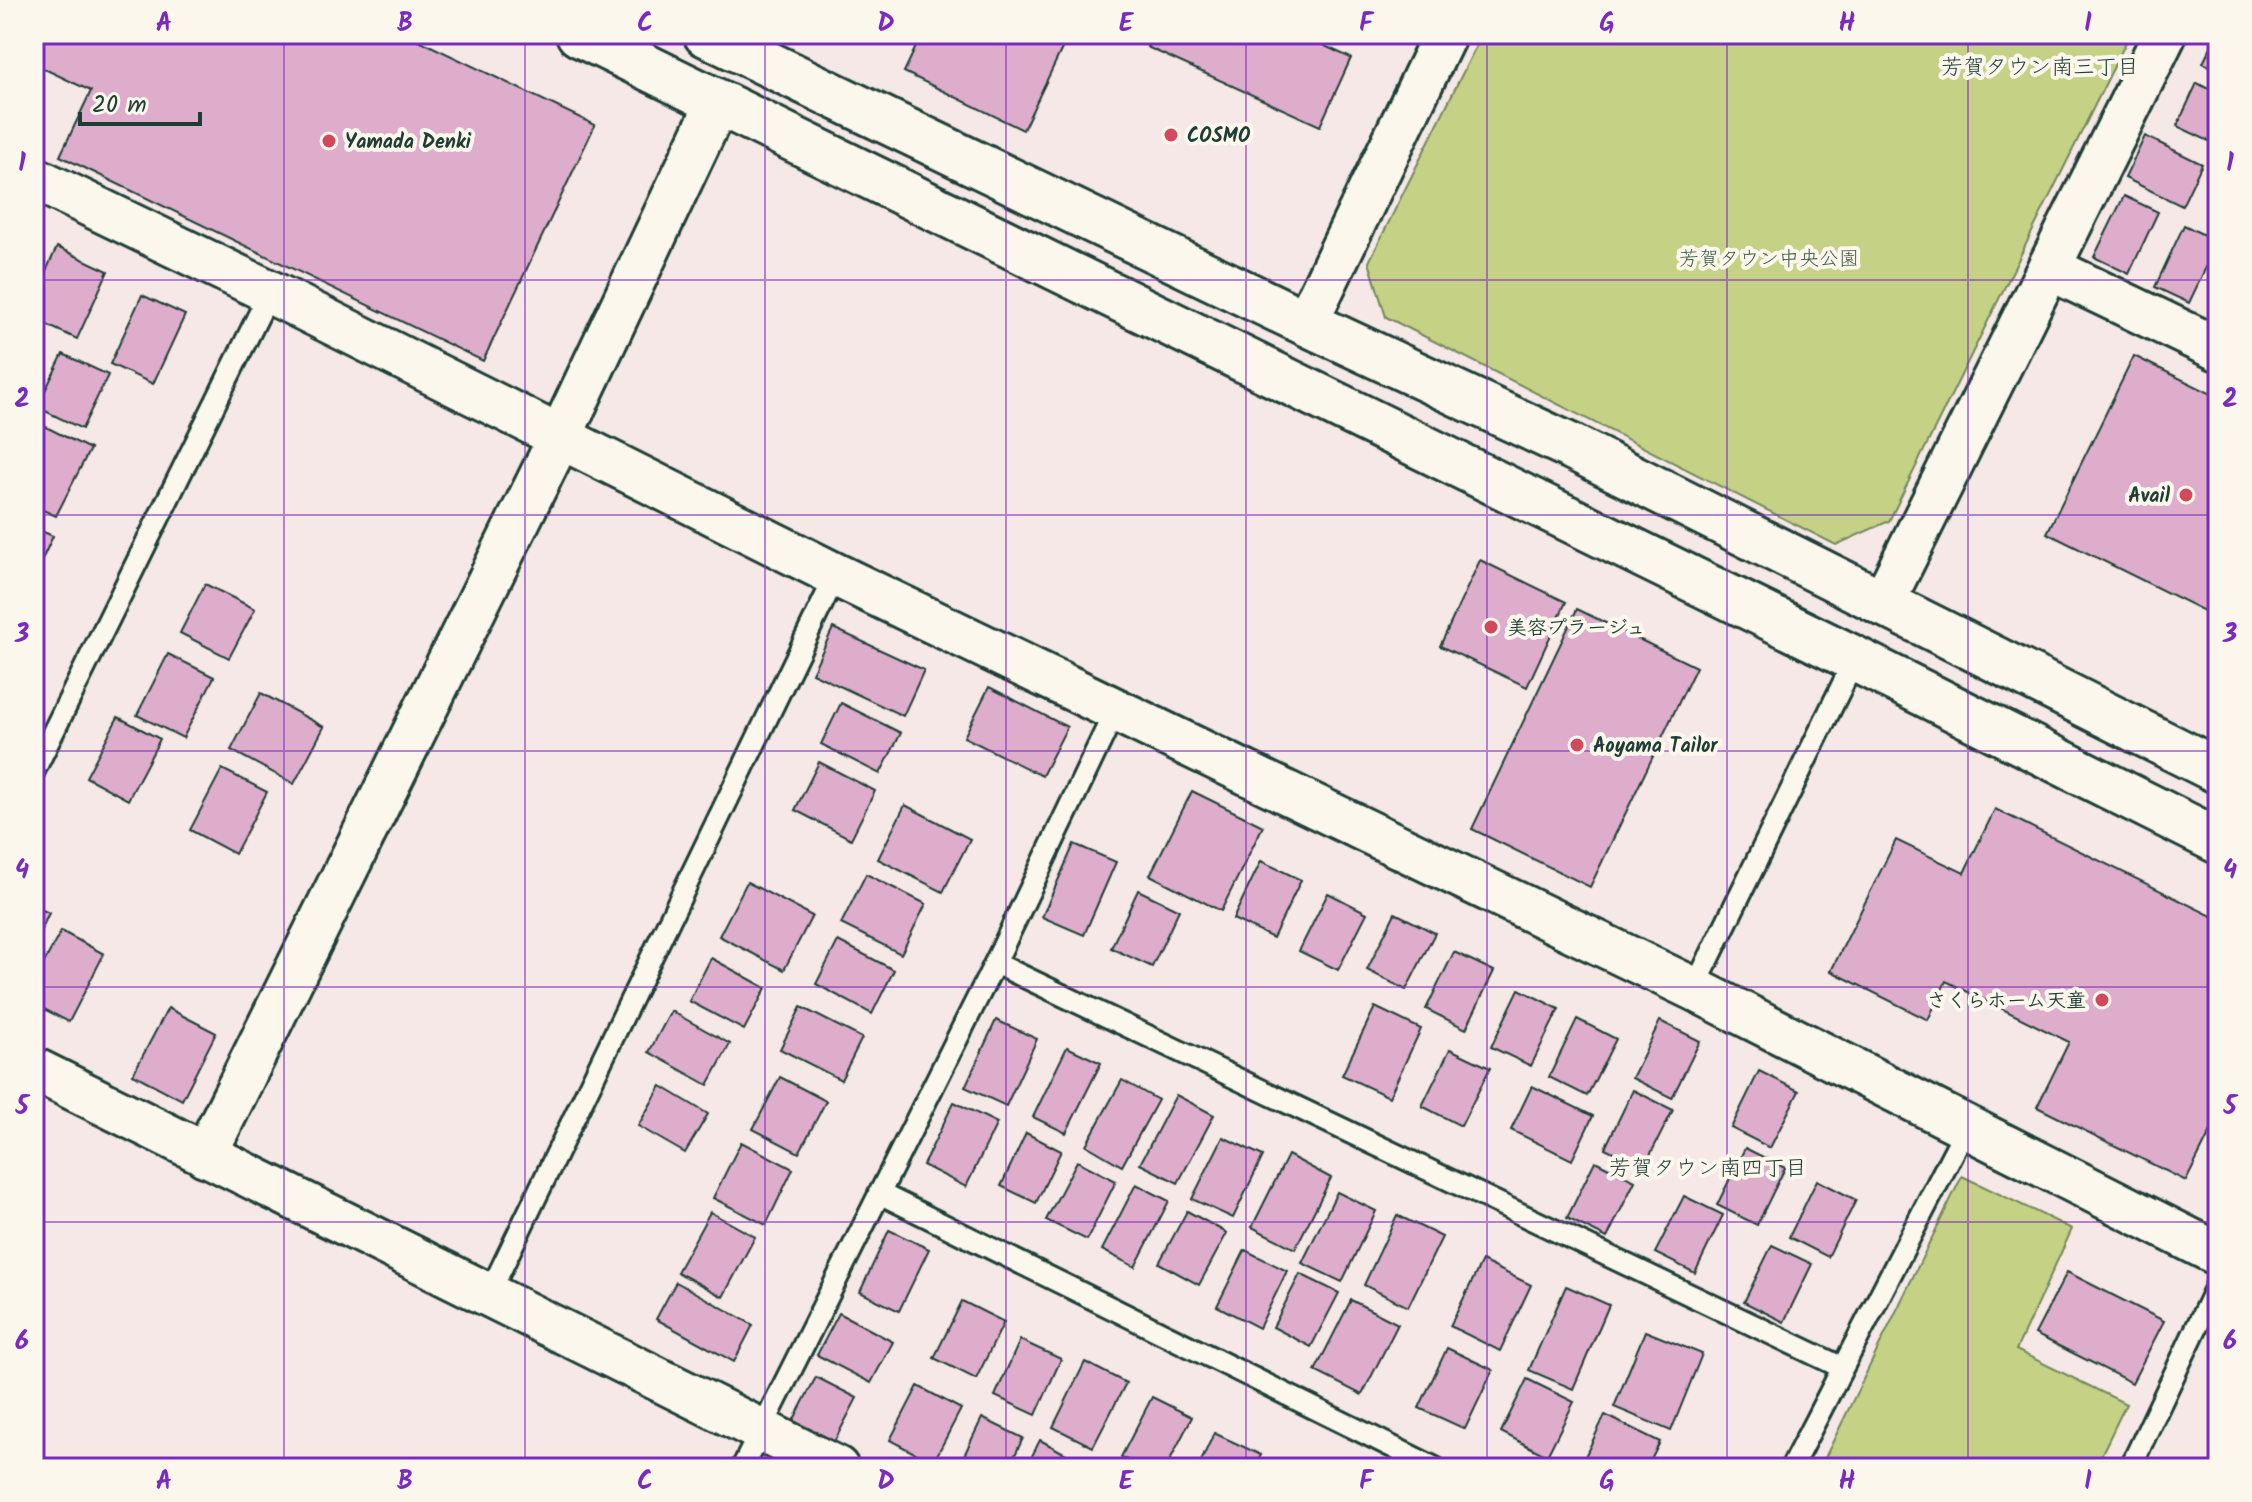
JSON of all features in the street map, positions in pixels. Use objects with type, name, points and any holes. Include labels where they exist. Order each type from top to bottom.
[{"type":"street","points":[[579,34],[1855,659],[2218,841]]},
{"type":"street","points":[[1306,323],[1445,34]]},
{"type":"street","points":[[1882,604],[2165,34]]},
{"type":"street","points":[[205,1155],[560,437],[718,102],[733,40],[1306,323],[1572,447],[2218,771]]},
{"type":"street","points":[[34,178],[270,292],[836,575],[1694,989],[2218,1254]]},
{"type":"street","points":[[2049,268],[2218,349]]},
{"type":"street","points":[[34,1069],[837,1468]]},
{"type":"lane","points":[[34,771],[270,292]]},
{"type":"lane","points":[[489,1294],[836,575]]},
{"type":"lane","points":[[1694,989],[1855,659]]},
{"type":"lane","points":[[742,1468],[995,963],[1116,709]]},
{"type":"lane","points":[[995,963],[1841,1367]]},
{"type":"lane","points":[[1791,1468],[1966,1128]]},
{"type":"lane","points":[[879,1193],[1435,1468]]},
{"type":"lane","points":[[2130,1468],[2218,1282]]},
{"type":"green space","name":"芳賀タウン中央公園","points":[[1482,34],[2130,34],[1889,521],[1836,545],[1386,317],[1369,262]]},
{"type":"green space","points":[[1962,1176],[2072,1229],[2016,1350],[2126,1404],[2095,1468],[1820,1468]]},
{"type":"building","points":[[47,34],[406,34],[595,125],[483,361],[60,156],[91,91],[34,64]]},
{"type":"building","points":[[922,34],[1069,34],[1023,130],[904,72]]},
{"type":"building","points":[[1153,34],[1299,34],[1351,58],[1320,126],[1147,47]]},
{"type":"building","points":[[2218,34],[2218,70],[2203,63]]},
{"type":"building","points":[[2197,83],[2218,93],[2218,137],[2215,144],[2177,126]]},
{"type":"building","points":[[2145,136],[2202,164],[2182,206],[2125,178]]},
{"type":"building","points":[[2124,196],[2158,212],[2129,274],[2094,257]]},
{"type":"building","points":[[2184,225],[2218,242],[2189,303],[2155,287]]},
{"type":"building","points":[[57,247],[108,271],[77,339],[34,319],[34,297]]},
{"type":"building","points":[[142,295],[185,315],[153,384],[110,364]]},
{"type":"building","points":[[34,341],[43,345],[34,363]]},
{"type":"building","points":[[63,354],[108,375],[82,429],[37,407]]},
{"type":"building","points":[[2134,356],[2218,397],[2218,618],[2047,533]]},
{"type":"building","points":[[42,425],[90,449],[56,516],[34,506],[34,442]]},
{"type":"building","points":[[34,528],[53,536],[34,577]]},
{"type":"building","points":[[1480,560],[1566,602],[1527,687],[1440,646]]},
{"type":"building","points":[[205,584],[255,609],[229,658],[180,633]]},
{"type":"building","points":[[1577,609],[1696,667],[1590,887],[1472,829]]},
{"type":"building","points":[[833,628],[924,670],[903,716],[812,673]]},
{"type":"building","points":[[168,654],[214,677],[183,738],[137,715]]},
{"type":"building","points":[[989,687],[1067,727],[1042,776],[964,737]]},
{"type":"building","points":[[261,693],[324,727],[294,784],[231,750]]},
{"type":"building","points":[[841,703],[901,733],[880,774],[821,744]]},
{"type":"building","points":[[118,717],[160,739],[128,800],[86,777]]},
{"type":"building","points":[[819,762],[875,791],[851,839],[795,810]]},
{"type":"building","points":[[222,769],[267,792],[235,854],[190,830]]},
{"type":"building","points":[[1192,791],[1263,826],[1221,911],[1150,875]]},
{"type":"building","points":[[905,805],[970,839],[943,892],[878,859]]},
{"type":"building","name":"さくらホーム天童","points":[[1995,809],[2218,919],[2218,1117],[2186,1181],[2037,1107],[2069,1042],[1946,981],[1928,1020],[1831,971],[1896,840],[1964,873]]},
{"type":"building","points":[[1074,844],[1116,862],[1084,935],[1042,917]]},
{"type":"building","points":[[1261,861],[1301,880],[1273,938],[1233,919]]},
{"type":"building","points":[[866,874],[926,904],[901,954],[841,924]]},
{"type":"building","points":[[747,882],[812,916],[784,970],[719,936]]},
{"type":"building","points":[[1138,890],[1179,910],[1152,967],[1111,948]]},
{"type":"building","points":[[1328,893],[1367,913],[1338,970],[1299,951]]},
{"type":"building","points":[[34,906],[49,913],[34,945]]},
{"type":"building","points":[[1395,913],[1435,933],[1406,990],[1367,970]]},
{"type":"building","points":[[61,931],[104,954],[69,1022],[34,1004],[34,981]]},
{"type":"building","points":[[838,941],[894,970],[872,1014],[816,984]]},
{"type":"building","points":[[1454,952],[1494,971],[1466,1029],[1426,1009]]},
{"type":"building","points":[[711,958],[766,988],[744,1030],[689,1001]]},
{"type":"building","points":[[1519,989],[1559,1009],[1531,1066],[1491,1047]]},
{"type":"building","points":[[801,1007],[862,1038],[841,1080],[780,1049]]},
{"type":"building","points":[[1375,1007],[1421,1029],[1389,1097],[1342,1075]]},
{"type":"building","points":[[168,1008],[216,1033],[182,1100],[133,1074]]},
{"type":"building","points":[[671,1011],[730,1044],[708,1085],[649,1052]]},
{"type":"building","points":[[1577,1019],[1616,1039],[1587,1096],[1549,1077]]},
{"type":"building","points":[[996,1020],[1037,1039],[1006,1106],[965,1087]]},
{"type":"building","points":[[1660,1021],[1700,1041],[1672,1098],[1632,1078]]},
{"type":"building","points":[[1067,1047],[1101,1063],[1066,1133],[1033,1117]]},
{"type":"building","points":[[1450,1049],[1490,1068],[1461,1126],[1422,1106]]},
{"type":"building","points":[[1759,1071],[1799,1091],[1770,1148],[1731,1128]]},
{"type":"building","points":[[780,1077],[826,1101],[799,1153],[753,1129]]},
{"type":"building","points":[[1122,1080],[1158,1100],[1122,1166],[1086,1145]]},
{"type":"building","points":[[661,1086],[708,1114],[685,1153],[638,1126]]},
{"type":"building","points":[[1532,1086],[1593,1116],[1572,1160],[1511,1130]]},
{"type":"building","points":[[1633,1090],[1673,1110],[1644,1167],[1605,1148]]},
{"type":"building","points":[[1176,1095],[1214,1115],[1178,1183],[1140,1164]]},
{"type":"building","points":[[954,1102],[997,1123],[966,1187],[923,1165]]},
{"type":"building","points":[[1026,1133],[1061,1151],[1036,1203],[1001,1186]]},
{"type":"building","points":[[1223,1137],[1263,1156],[1233,1218],[1192,1199]]},
{"type":"building","points":[[741,1142],[793,1169],[766,1225],[713,1198]]},
{"type":"building","points":[[1745,1148],[1785,1168],[1757,1225],[1717,1205]]},
{"type":"building","points":[[1288,1155],[1331,1178],[1295,1249],[1252,1227]]},
{"type":"building","points":[[1077,1161],[1116,1181],[1087,1240],[1046,1220]]},
{"type":"building","points":[[1595,1161],[1635,1181],[1607,1238],[1567,1218]]},
{"type":"building","points":[[1817,1180],[1856,1200],[1828,1257],[1789,1237]]},
{"type":"building","points":[[1136,1184],[1169,1201],[1135,1267],[1102,1250]]},
{"type":"building","points":[[1337,1192],[1376,1211],[1342,1282],[1302,1263]]},
{"type":"building","points":[[1684,1196],[1723,1215],[1695,1273],[1655,1253]]},
{"type":"building","points":[[1187,1211],[1227,1233],[1199,1285],[1159,1263]]},
{"type":"building","points":[[710,1212],[755,1237],[723,1297],[677,1272]]},
{"type":"building","points":[[1397,1215],[1442,1237],[1408,1307],[1364,1285]]},
{"type":"building","points":[[889,1230],[929,1249],[899,1311],[860,1292]]},
{"type":"building","points":[[1772,1245],[1812,1264],[1784,1322],[1744,1302]]},
{"type":"building","points":[[1245,1250],[1287,1271],[1259,1328],[1217,1306]]},
{"type":"building","points":[[1482,1261],[1531,1285],[1500,1351],[1450,1326]]},
{"type":"building","points":[[2067,1272],[2164,1321],[2132,1383],[2035,1334]]},
{"type":"building","points":[[1300,1274],[1339,1293],[1311,1347],[1273,1327]]},
{"type":"building","points":[[676,1282],[753,1325],[734,1362],[656,1319]]},
{"type":"building","points":[[1566,1286],[1609,1305],[1573,1389],[1529,1370]]},
{"type":"building","points":[[1351,1300],[1398,1324],[1362,1395],[1315,1371]]},
{"type":"building","points":[[962,1301],[1004,1322],[976,1379],[934,1358]]},
{"type":"building","points":[[839,1313],[893,1342],[871,1383],[817,1355]]},
{"type":"building","points":[[1645,1331],[1702,1354],[1671,1431],[1614,1407]]},
{"type":"building","points":[[1020,1340],[1061,1359],[1036,1415],[995,1396]]},
{"type":"building","points":[[1447,1348],[1493,1370],[1465,1429],[1419,1408]]},
{"type":"building","points":[[1085,1362],[1126,1383],[1093,1447],[1053,1427]]},
{"type":"building","points":[[816,1377],[857,1398],[832,1446],[791,1425]]},
{"type":"building","points":[[1527,1379],[1574,1402],[1547,1456],[1501,1432]]},
{"type":"building","points":[[918,1386],[961,1409],[933,1463],[890,1440]]},
{"type":"building","points":[[1152,1397],[1192,1417],[1166,1468],[1142,1468],[1121,1457]]},
{"type":"building","points":[[1605,1415],[1660,1442],[1647,1468],[1580,1467]]},
{"type":"building","points":[[982,1418],[1023,1438],[1009,1468],[958,1468]]},
{"type":"building","points":[[1214,1433],[1261,1455],[1255,1468],[1198,1468]]},
{"type":"building","points":[[1040,1440],[1090,1467],[1026,1468]]},
{"type":"building","points":[[1281,1461],[1296,1468],[1278,1468]]},
{"type":"place","name":"COSMO","points":[[1171,135]]},
{"type":"place","name":"Yamada Denki","points":[[329,141]]},
{"type":"place","name":"Avail","points":[[2186,495]]},
{"type":"place","name":"美容プラージュ","points":[[1491,627]]},
{"type":"place","name":"Aoyama Tailor","points":[[1577,745]]},
{"type":"place","name":"さくらホーム天童","points":[[2102,1000]]},
{"type":"district","name":"芳賀タウン南三丁目","points":[[2040,66]]},
{"type":"district","name":"芳賀タウン南四丁目","points":[[1708,1167]]}]
